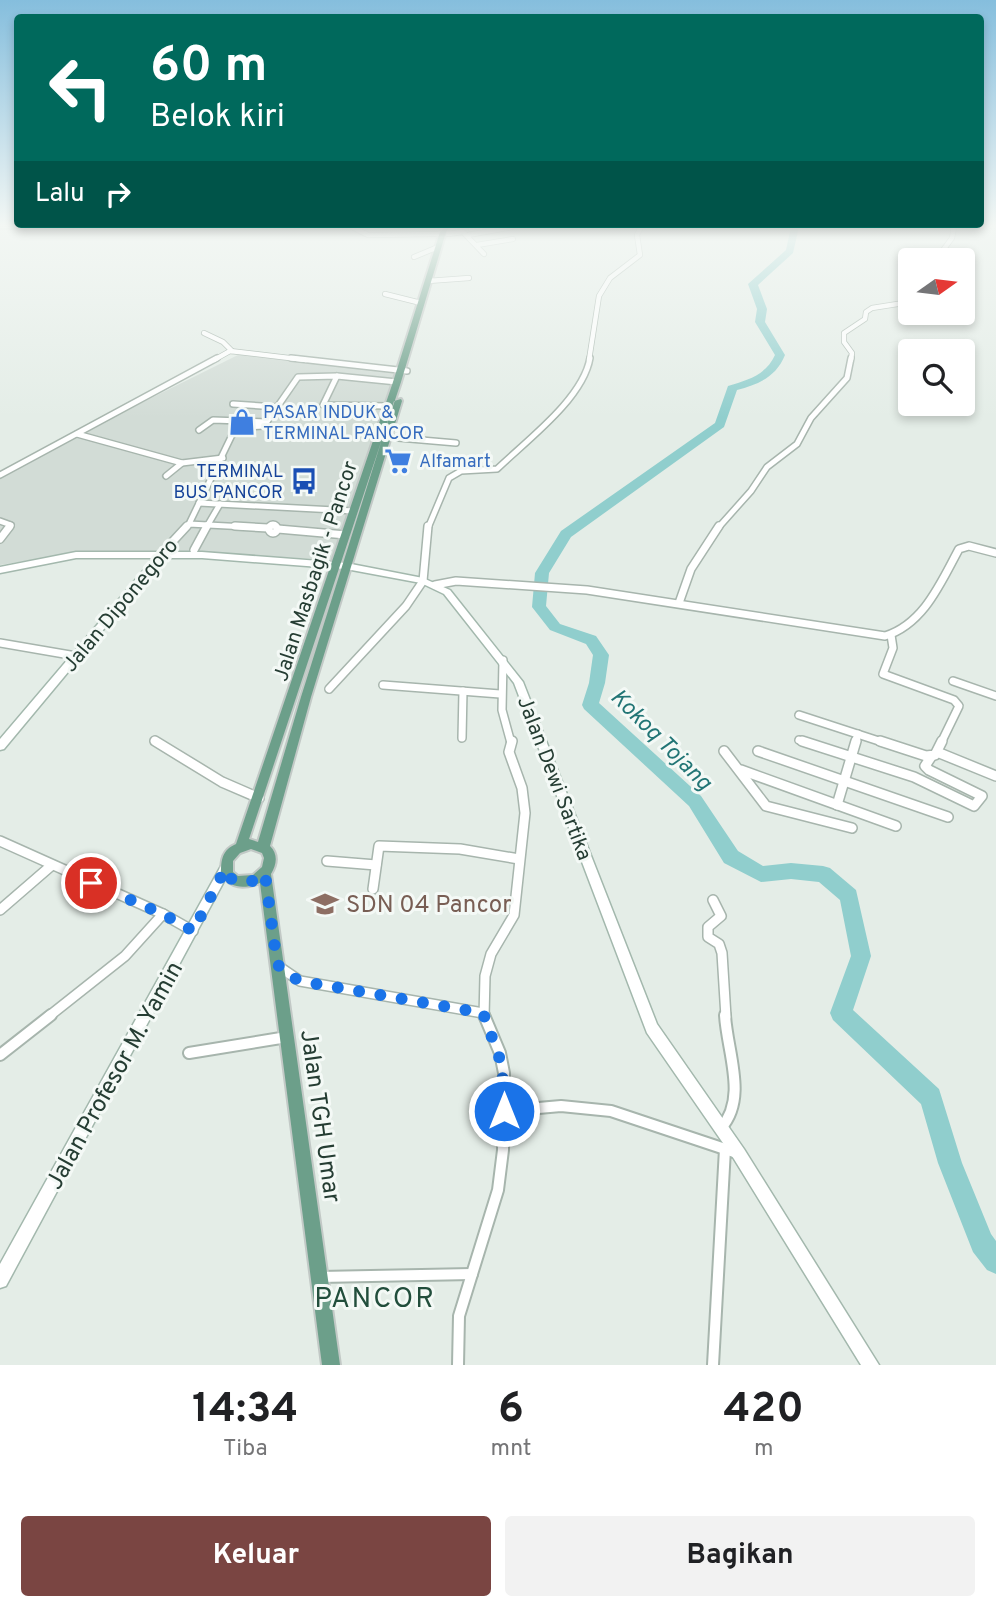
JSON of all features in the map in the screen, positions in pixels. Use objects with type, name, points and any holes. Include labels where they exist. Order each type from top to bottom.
[{"type":"main road","name":"Jalan Masbagik - Pancor","points":[[420,318],[421,303],[427,291]]},
{"type":"main road","name":"Jalan Masbagik - Pancor","points":[[242,846],[387,437],[428,291]]},
{"type":"main road","name":"Jalan Masbagik - Pancor","points":[[263,847],[341,566],[346,535],[388,406],[404,371]]},
{"type":"main road","points":[[242,846],[263,847],[271,859],[265,874],[254,881],[241,883],[230,878],[225,869],[231,854],[242,846]]},
{"type":"main road","name":"Jalan TGH Umar","points":[[265,874],[331,1365]]},
{"type":"street","points":[[330,689],[344,670],[429,583],[428,523],[445,484],[461,471],[498,469],[565,404],[588,368],[598,296],[602,291]]},
{"type":"street","points":[[385,294],[421,303]]},
{"type":"street","points":[[679,603],[691,569],[725,518],[751,491],[767,467],[797,444],[811,418],[847,378],[852,353],[844,342],[844,333],[865,319],[866,312],[872,308],[898,304]]},
{"type":"street","points":[[204,334],[223,342],[232,351]]},
{"type":"street","points":[[0,475],[232,351],[404,371]]},
{"type":"street","points":[[337,376],[323,405],[388,406]]},
{"type":"street","points":[[189,524],[236,430],[264,427],[298,377],[337,376],[397,382]]},
{"type":"street","points":[[233,404],[277,407]]},
{"type":"street","points":[[199,430],[211,420],[267,422]]},
{"type":"street","points":[[76,434],[182,463],[223,458]]},
{"type":"street","points":[[387,437],[456,443]]},
{"type":"street","points":[[166,476],[182,463]]},
{"type":"street","points":[[200,503],[354,511]]},
{"type":"street","points":[[194,550],[220,504]]},
{"type":"street","points":[[0,521],[11,525],[0,539]]},
{"type":"street","name":"Jalan Diponegoro","points":[[0,746],[189,524],[268,528],[271,532],[278,529],[346,535]]},
{"type":"street","points":[[0,570],[76,555],[162,554],[341,566],[429,583],[456,581],[557,588],[679,603],[847,633],[891,635],[929,605],[959,549],[970,546],[996,553]]},
{"type":"street","name":"Jalan Dewi Sartika","points":[[429,583],[447,592],[503,659],[522,692],[646,1016],[658,1039],[739,1154],[871,1365]]},
{"type":"street","points":[[799,740],[915,777],[974,806],[982,796],[929,771],[925,766],[934,755],[959,706],[954,700],[883,674],[893,648],[891,635]]},
{"type":"street","points":[[0,643],[76,656]]},
{"type":"street","points":[[458,1365],[459,1316],[498,1190],[504,1111],[502,1065],[483,1013],[487,964],[514,915],[524,795],[510,756],[512,739],[500,694],[503,659]]},
{"type":"street","points":[[953,681],[996,696]]},
{"type":"street","points":[[383,685],[500,694]]},
{"type":"street","points":[[462,738],[463,691]]},
{"type":"street","points":[[799,715],[996,776]]},
{"type":"street","points":[[837,805],[858,734]]},
{"type":"street","points":[[155,741],[222,782],[259,798]]},
{"type":"street","points":[[724,751],[766,806],[852,828]]},
{"type":"street","points":[[758,751],[948,817]]},
{"type":"street","points":[[741,770],[896,826]]},
{"type":"street","points":[[0,841],[163,914],[193,931]]},
{"type":"street","points":[[373,889],[377,848],[383,845],[460,849],[519,859]]},
{"type":"street","points":[[327,861],[376,865]]},
{"type":"street","points":[[0,910],[52,865]]},
{"type":"street","name":"Jalan Profesor M. Yamin","points":[[0,1280],[225,869]]},
{"type":"street","points":[[713,900],[722,916],[708,928],[708,937],[719,944],[722,953],[726,1025],[736,1097],[732,1116],[722,1128]]},
{"type":"street","points":[[0,1053],[117,962],[163,914]]},
{"type":"street","points":[[277,964],[288,975],[300,981],[483,1013]]},
{"type":"street","points":[[189,1053],[288,1037]]},
{"type":"street","points":[[504,1111],[565,1105],[591,1108],[655,1124],[739,1154]]},
{"type":"street","points":[[713,1365],[725,1149]]},
{"type":"street","points":[[320,1277],[472,1275]]},
{"type":"shaded area","name":"PASAR INDUK & TERMINAL PANCOR","points":[[242,353],[399,371],[335,560],[194,552],[80,552],[0,565],[0,473]]},
{"type":"waterway","name":"Kokoq Tojang","points":[[755,291],[762,309],[760,322],[780,355],[777,362],[761,378],[732,388],[720,425],[566,534],[542,573],[539,607],[555,627],[591,640],[601,655],[597,683],[590,705],[695,801],[731,857],[761,874],[791,871],[823,874],[849,896],[861,956],[841,1013],[931,1097],[950,1163],[982,1243],[996,1261]]},
{"type":"place","name":"PASAR INDUK & TERMINAL PANCOR","points":[[242,422]]},
{"type":"place","name":"Alfamart","points":[[398,461]]},
{"type":"place","name":"TERMINAL BUS PANCOR","points":[[304,481]]},
{"type":"place","name":"SDN 04 Pancor","points":[[325,904]]},
{"type":"district","name":"PANCOR","points":[[375,1297]]},
{"type":"route","points":[[91,883],[163,914],[193,931],[225,869],[230,878],[241,883],[254,881],[265,874],[277,964],[288,975],[300,981],[483,1013],[500,1053],[504,1073],[504,1111]]}]
